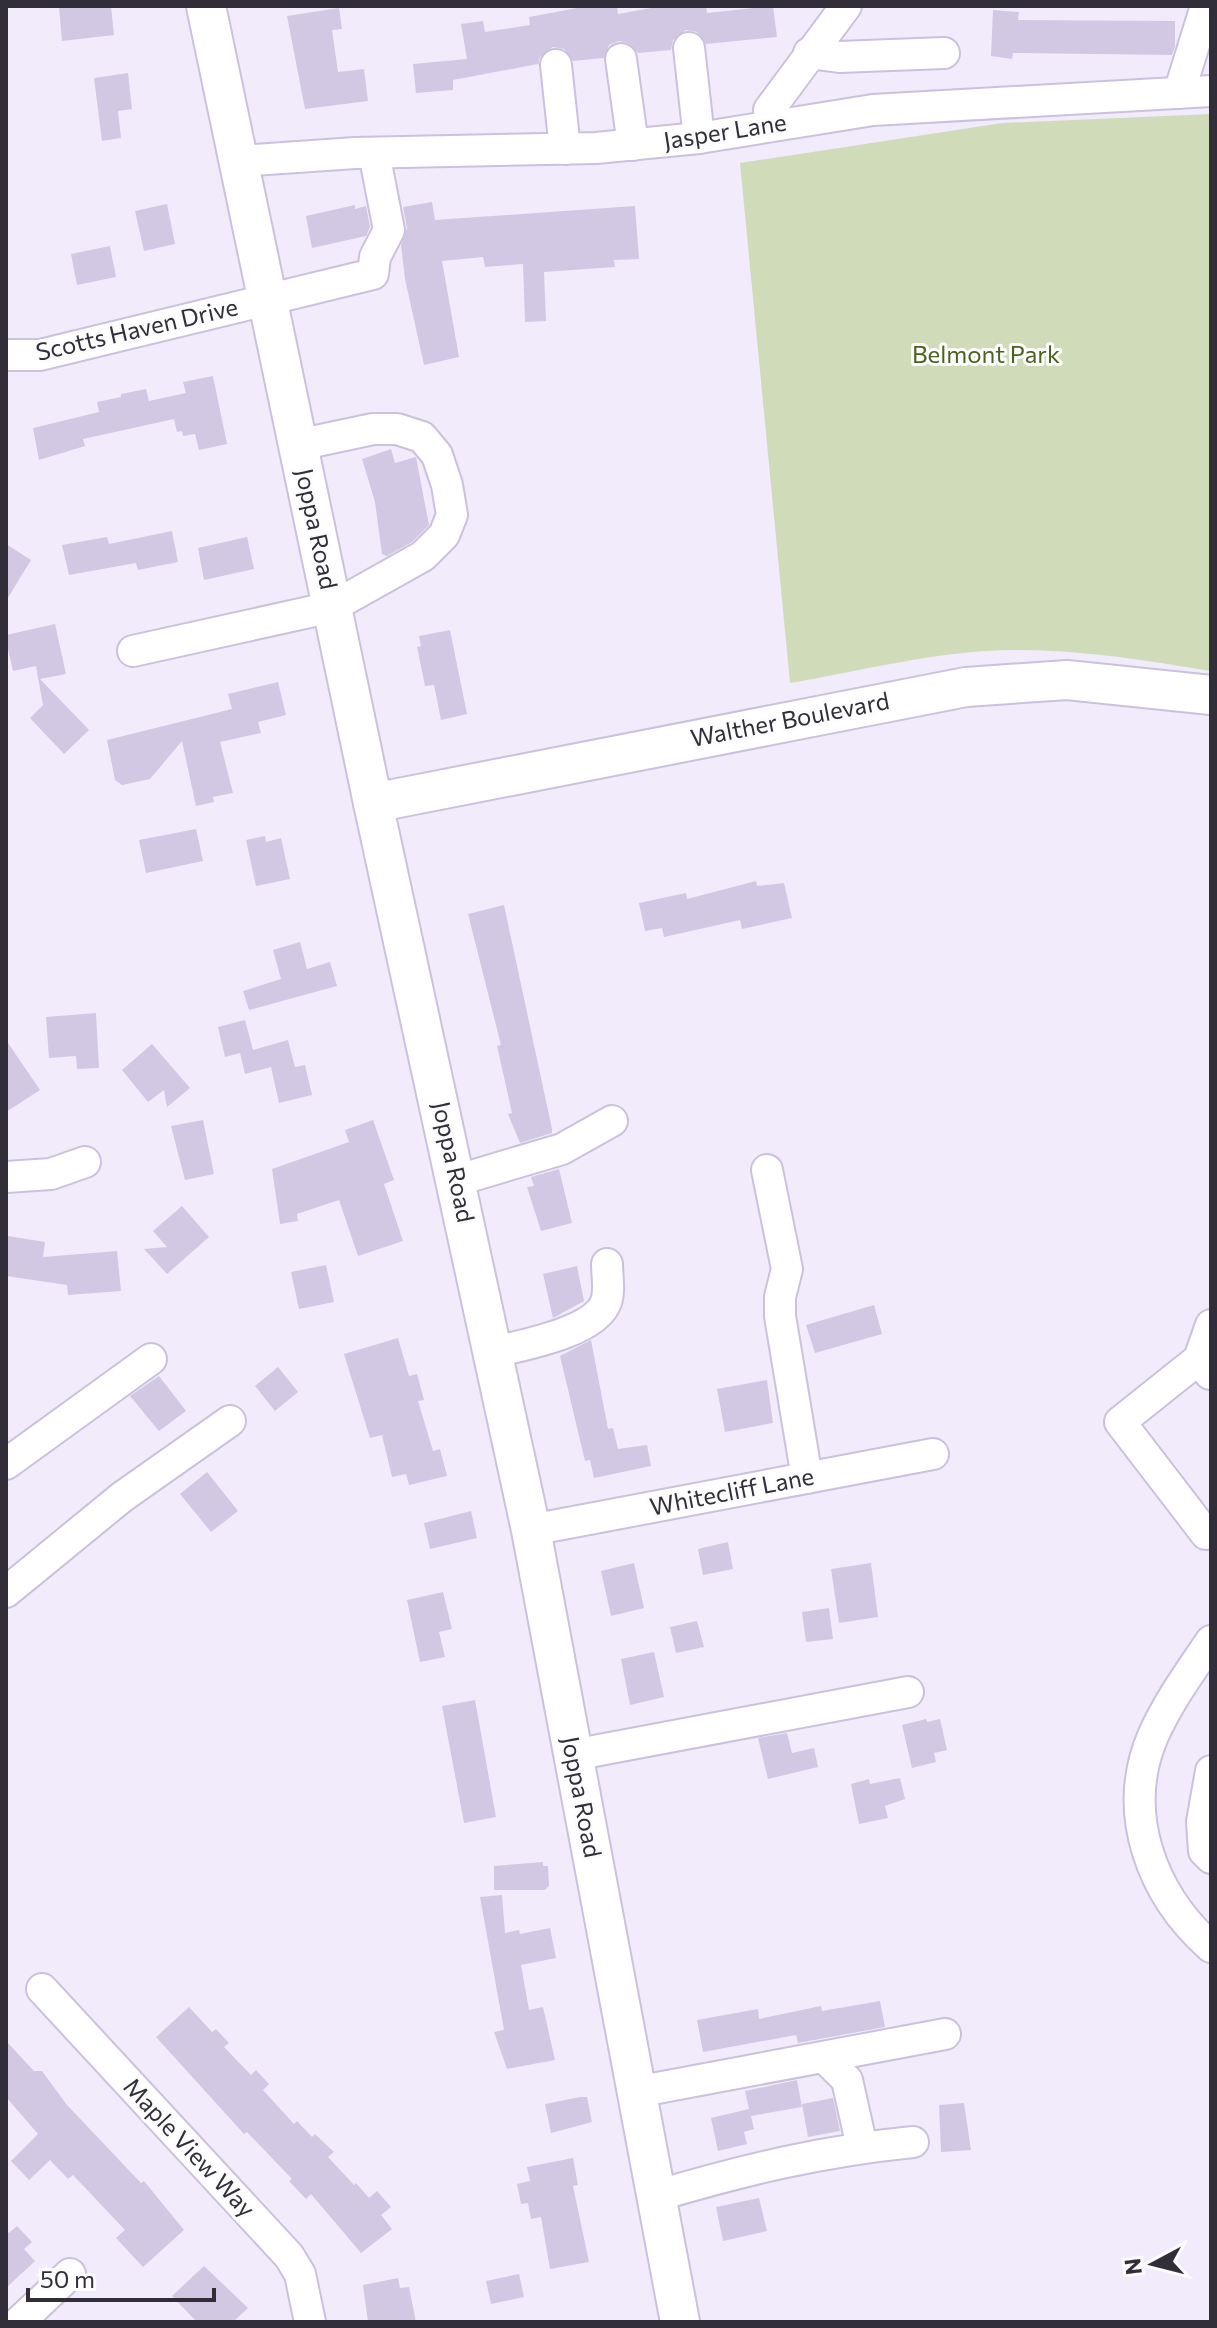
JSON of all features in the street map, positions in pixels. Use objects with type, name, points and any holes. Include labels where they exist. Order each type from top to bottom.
[{"type":"main road","name":"Joppa Road","points":[[206,6],[373,803],[458,1180],[531,1530],[680,2322]]},
{"type":"main road","name":"Walther Boulevard","points":[[373,803],[966,687],[1067,680],[1211,695]]},
{"type":"street","points":[[772,125],[769,110],[846,6]]},
{"type":"street","points":[[1179,93],[1206,6]]},
{"type":"street","points":[[689,48],[699,138]]},
{"type":"street","points":[[809,53],[839,57],[944,53]]},
{"type":"street","points":[[621,59],[633,145]]},
{"type":"street","points":[[556,65],[565,149]]},
{"type":"street","name":"Jasper Lane","points":[[239,161],[374,153],[633,145],[932,105],[1211,91]]},
{"type":"street","name":"Scotts Haven Drive","points":[[6,355],[40,355],[373,274],[375,257],[389,230],[374,153]]},
{"type":"street","points":[[133,651],[332,607],[423,556],[444,535],[452,515],[447,485],[437,455],[422,437],[397,429],[373,429],[298,445]]},
{"type":"street","points":[[458,1180],[562,1149],[612,1121]]},
{"type":"street","points":[[6,1177],[51,1174],[85,1162]]},
{"type":"street","points":[[767,1170],[787,1269],[780,1297],[780,1316],[807,1478]]},
{"type":"street","points":[[494,1352],[580,1327],[597,1317],[607,1300],[607,1264]]},
{"type":"street","points":[[1211,1325],[1205,1367],[1120,1422],[1206,1534],[1211,1530]]},
{"type":"street","points":[[6,1464],[151,1359]]},
{"type":"street","points":[[6,1592],[122,1497],[230,1421]]},
{"type":"street","name":"Whitecliff Lane","points":[[531,1530],[933,1454]]},
{"type":"street","points":[[1211,1641],[1168,1706],[1152,1739],[1141,1772],[1140,1815],[1157,1881],[1171,1907],[1211,1947]]},
{"type":"street","points":[[573,1755],[908,1692]]},
{"type":"street","points":[[1211,1771],[1202,1822],[1204,1851],[1211,1858]]},
{"type":"street","name":"Maple View Way","points":[[42,1989],[289,2256],[300,2274],[310,2322]]},
{"type":"street","points":[[636,2092],[945,2034]]},
{"type":"street","points":[[824,2057],[847,2080],[862,2147]]},
{"type":"street","points":[[656,2196],[757,2166],[862,2147],[913,2142]]},
{"type":"street","points":[[19,2322],[70,2274]]},
{"type":"green space","name":"Belmont Park","points":[[1211,114],[1211,671],[1085,653],[1009,650],[926,658],[790,683],[740,163],[1002,123]]},
{"type":"building","points":[[111,6],[114,35],[62,41],[59,7]]},
{"type":"building","points":[[588,6],[617,6],[618,14],[662,6],[706,6],[707,13],[773,6],[777,37],[706,44],[697,32],[686,30],[673,40],[671,50],[638,53],[628,43],[619,41],[609,45],[604,58],[573,61],[564,49],[553,47],[540,57],[538,67],[538,64],[453,80],[453,90],[416,93],[413,64],[467,59],[461,24],[483,21],[485,32],[530,25],[529,17]]},
{"type":"building","points":[[339,8],[342,29],[332,30],[338,72],[364,69],[368,101],[305,109],[287,16]]},
{"type":"building","points":[[993,10],[1019,12],[1018,20],[1175,21],[1175,46],[1172,55],[1013,53],[1012,59],[991,56]]},
{"type":"building","points":[[128,73],[132,109],[118,111],[121,138],[102,141],[94,78]]},
{"type":"building","points":[[432,202],[435,220],[635,206],[639,259],[614,260],[615,267],[544,272],[546,321],[525,322],[523,264],[485,267],[483,257],[442,261],[459,357],[424,365],[405,279],[401,245],[407,228],[403,207]]},
{"type":"building","points":[[167,204],[175,244],[144,251],[135,211]]},
{"type":"building","points":[[355,205],[355,209],[366,206],[370,227],[366,236],[312,248],[306,216]]},
{"type":"building","points":[[110,246],[116,277],[77,285],[71,254]]},
{"type":"building","points":[[213,376],[227,444],[199,450],[195,434],[183,436],[182,431],[177,432],[174,419],[83,439],[85,446],[39,460],[33,428],[99,412],[97,402],[121,397],[121,394],[146,389],[149,401],[186,393],[183,382]]},
{"type":"building","points":[[391,449],[395,463],[416,457],[429,525],[412,542],[387,556],[382,554],[375,502],[362,459]]},
{"type":"building","points":[[172,531],[178,562],[138,570],[136,563],[69,575],[62,545],[107,537],[109,544]]},
{"type":"building","points":[[247,537],[254,569],[204,580],[198,548]]},
{"type":"building","points":[[6,544],[31,560],[6,601]]},
{"type":"building","points":[[55,624],[66,674],[40,679],[89,730],[64,754],[30,718],[43,705],[36,666],[13,671],[6,640],[6,635]]},
{"type":"building","points":[[450,630],[467,714],[441,720],[434,685],[425,686],[417,647],[421,646],[419,636]]},
{"type":"building","points":[[278,682],[286,715],[258,722],[261,733],[220,742],[233,793],[213,797],[214,802],[196,806],[182,741],[150,779],[122,785],[115,780],[107,740],[232,709],[228,694]]},
{"type":"building","points":[[196,829],[203,861],[146,873],[139,840]]},
{"type":"building","points":[[265,836],[266,842],[281,838],[290,879],[256,886],[246,840]]},
{"type":"building","points":[[756,881],[757,886],[784,883],[792,918],[742,929],[740,920],[664,937],[662,928],[645,931],[639,903],[686,893],[687,899]]},
{"type":"building","points":[[504,905],[552,1129],[552,1133],[520,1143],[508,1114],[512,1113],[497,1046],[501,1045],[468,914]]},
{"type":"building","points":[[300,942],[307,969],[330,962],[337,986],[249,1010],[243,991],[281,979],[273,950]]},
{"type":"building","points":[[96,1013],[99,1068],[77,1069],[76,1056],[49,1058],[46,1017]]},
{"type":"building","points":[[245,1020],[253,1050],[288,1040],[295,1067],[305,1065],[312,1095],[279,1103],[271,1067],[245,1074],[240,1053],[225,1057],[218,1027]]},
{"type":"building","points":[[6,1040],[40,1090],[6,1112]]},
{"type":"building","points":[[152,1044],[190,1088],[167,1107],[164,1090],[148,1102],[122,1070]]},
{"type":"building","points":[[203,1120],[214,1174],[185,1180],[171,1126]]},
{"type":"building","points":[[373,1120],[394,1180],[384,1184],[403,1241],[358,1256],[339,1200],[297,1214],[298,1221],[280,1224],[272,1169],[349,1142],[345,1130]]},
{"type":"building","points":[[559,1169],[572,1223],[541,1231],[527,1187],[534,1186],[531,1177]]},
{"type":"building","points":[[182,1206],[209,1237],[167,1274],[144,1249],[167,1247],[153,1231]]},
{"type":"building","points":[[8,1236],[45,1242],[43,1257],[117,1251],[121,1291],[68,1295],[67,1285],[6,1276]]},
{"type":"building","points":[[326,1265],[334,1302],[299,1309],[291,1272]]},
{"type":"building","points":[[577,1266],[584,1301],[553,1318],[543,1274]]},
{"type":"building","points":[[874,1305],[882,1334],[815,1353],[806,1325]]},
{"type":"building","points":[[398,1338],[409,1376],[417,1374],[424,1400],[418,1401],[433,1451],[440,1449],[447,1476],[409,1485],[406,1474],[392,1477],[382,1435],[370,1438],[344,1354]]},
{"type":"building","points":[[591,1340],[608,1429],[613,1428],[618,1449],[647,1445],[651,1466],[594,1478],[590,1460],[585,1461],[560,1356]]},
{"type":"building","points":[[278,1367],[298,1392],[275,1411],[255,1386]]},
{"type":"building","points":[[159,1376],[186,1411],[159,1431],[130,1396]]},
{"type":"building","points":[[767,1380],[773,1423],[725,1432],[717,1389]]},
{"type":"building","points":[[207,1472],[238,1511],[211,1532],[180,1494]]},
{"type":"building","points":[[471,1511],[477,1538],[430,1549],[424,1523]]},
{"type":"building","points":[[728,1542],[733,1569],[703,1575],[698,1549]]},
{"type":"building","points":[[634,1563],[644,1608],[611,1616],[601,1571]]},
{"type":"building","points":[[871,1563],[878,1617],[839,1623],[831,1569]]},
{"type":"building","points":[[443,1592],[452,1629],[439,1632],[445,1657],[420,1662],[407,1600]]},
{"type":"building","points":[[829,1608],[833,1639],[806,1642],[802,1612]]},
{"type":"building","points":[[697,1621],[704,1647],[676,1653],[670,1627]]},
{"type":"building","points":[[654,1652],[664,1697],[630,1705],[621,1659]]},
{"type":"building","points":[[475,1700],[496,1817],[464,1823],[442,1706]]},
{"type":"building","points":[[926,1719],[927,1722],[940,1719],[947,1750],[934,1753],[936,1762],[912,1768],[902,1725]]},
{"type":"building","points":[[787,1733],[792,1753],[814,1748],[818,1767],[768,1779],[758,1738]]},
{"type":"building","points":[[900,1778],[905,1799],[885,1806],[888,1818],[859,1824],[851,1784],[869,1779],[870,1784]]},
{"type":"building","points":[[543,1862],[543,1866],[548,1866],[549,1886],[545,1890],[494,1890],[494,1866]]},
{"type":"building","points":[[502,1895],[505,1933],[519,1930],[520,1934],[550,1928],[556,1958],[521,1965],[529,2010],[543,2007],[555,2060],[507,2069],[494,2032],[504,2030],[480,1897]]},
{"type":"building","points":[[880,2001],[885,2027],[798,2043],[796,2035],[703,2052],[697,2020],[758,2009],[759,2019],[821,2006],[822,2011]]},
{"type":"building","points":[[189,2007],[212,2032],[216,2029],[229,2043],[224,2047],[251,2075],[256,2070],[269,2084],[263,2090],[294,2124],[297,2121],[312,2137],[315,2134],[334,2152],[328,2157],[354,2185],[356,2183],[369,2198],[377,2191],[391,2207],[381,2215],[392,2229],[361,2253],[311,2194],[306,2199],[289,2181],[292,2179],[247,2132],[244,2134],[156,2037]]},
{"type":"building","points":[[6,2041],[34,2071],[42,2071],[67,2105],[141,2183],[144,2181],[184,2230],[143,2267],[116,2238],[125,2230],[73,2175],[68,2179],[50,2160],[29,2180],[11,2161],[38,2134],[6,2097]]},
{"type":"building","points":[[797,2080],[802,2107],[751,2116],[754,2129],[744,2132],[747,2144],[718,2151],[711,2118],[749,2109],[745,2091]]},
{"type":"building","points":[[587,2097],[592,2122],[551,2133],[545,2104]]},
{"type":"building","points":[[833,2098],[840,2131],[808,2137],[802,2104]]},
{"type":"building","points":[[964,2103],[971,2150],[941,2152],[939,2105]]},
{"type":"building","points":[[573,2158],[578,2185],[573,2186],[589,2262],[550,2269],[541,2217],[531,2219],[528,2203],[521,2204],[517,2184],[530,2181],[527,2167]]},
{"type":"building","points":[[759,2198],[767,2231],[723,2241],[716,2207]]},
{"type":"building","points":[[17,2226],[32,2242],[24,2249],[35,2261],[6,2288],[6,2229],[9,2233]]},
{"type":"building","points":[[204,2266],[248,2308],[233,2322],[197,2322],[172,2296]]},
{"type":"building","points":[[519,2274],[524,2297],[491,2304],[486,2281]]},
{"type":"building","points":[[398,2278],[400,2288],[409,2287],[416,2322],[368,2322],[363,2285]]}]
